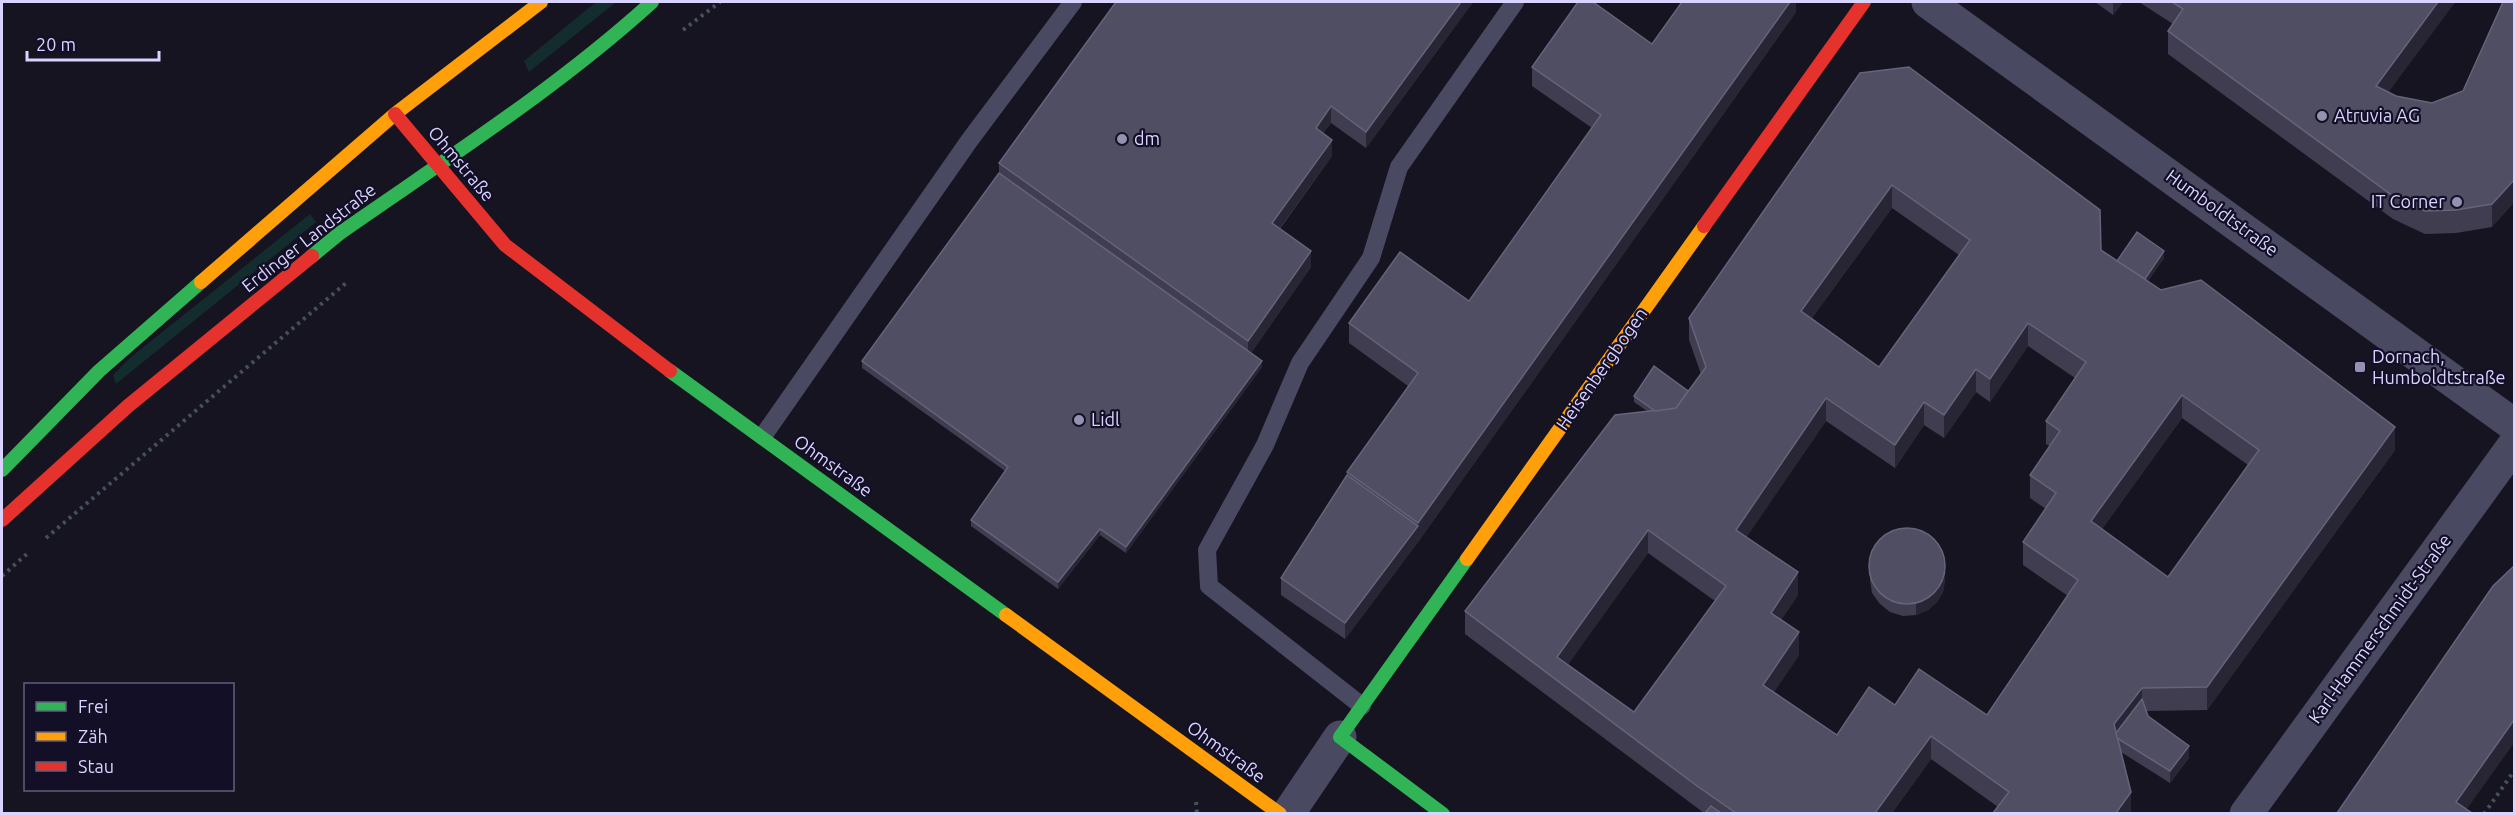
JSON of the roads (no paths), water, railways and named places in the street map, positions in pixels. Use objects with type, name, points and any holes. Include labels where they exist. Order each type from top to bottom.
[{"type":"street","name":"Erdinger Landstraße","points":[[2,471],[99,371],[395,114],[541,2]]},
{"type":"street","name":"Erdinger Landstraße","points":[[2,520],[137,399],[340,233],[534,99],[619,32],[652,2]]},
{"type":"street","name":"Heisenbergbogen","points":[[1288,813],[1864,2]]},
{"type":"street","name":"Humboldtstraße","points":[[1928,2],[2514,425]]},
{"type":"street","name":"Ohmstraße","points":[[395,114],[505,245],[612,329],[1280,813]]},
{"type":"street","name":"Karl-Hammerschmidt-Straße","points":[[2246,813],[2514,445]]},
{"type":"street","points":[[1340,737],[1443,813]]},
{"type":"lane","points":[[762,436],[969,141],[1072,2]]},
{"type":"lane","points":[[1362,706],[1209,586],[1207,550],[1265,446],[1300,363],[1371,258],[1399,167],[1515,2]]},
{"type":"place","name":"Atruvia AG","points":[[2322,116]]},
{"type":"place","name":"dm","points":[[1122,139]]},
{"type":"place","name":"IT Corner","points":[[2457,202]]},
{"type":"place","name":"Dornach, Humboldtstraße","points":[[2360,367]]},
{"type":"place","name":"Lidl","points":[[1079,420]]}]
